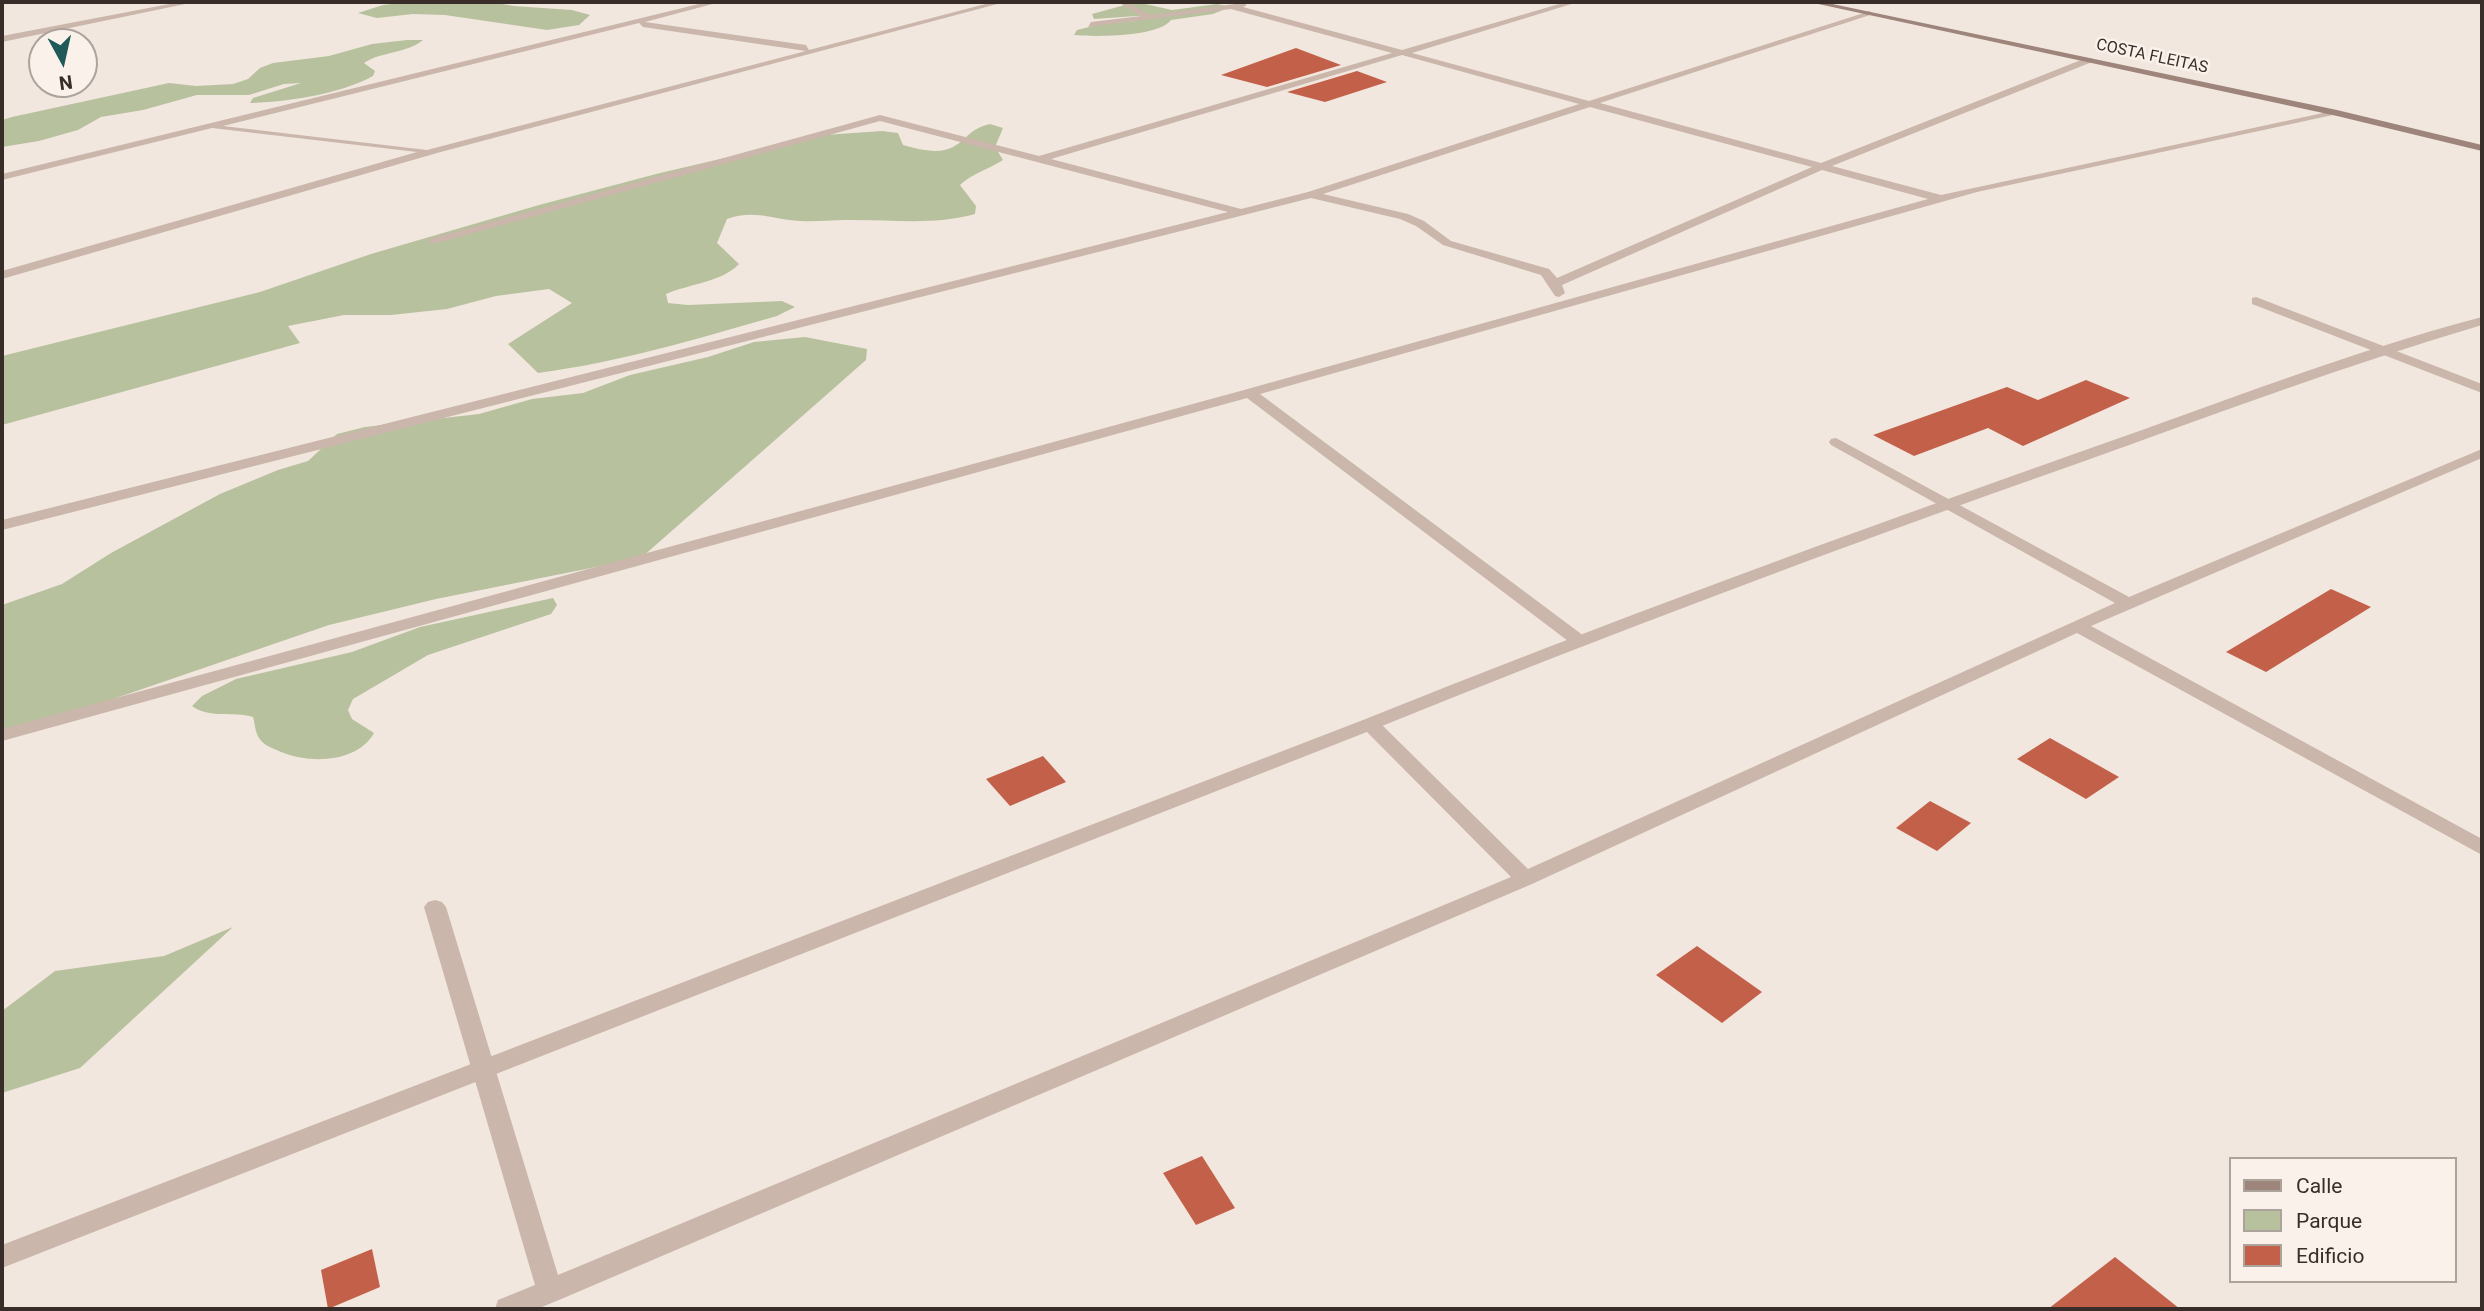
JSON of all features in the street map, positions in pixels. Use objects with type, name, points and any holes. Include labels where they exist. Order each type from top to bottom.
[{"type":"main road","name":"COSTA FLEITAS","points":[[1813,2],[2337,113],[2482,148]]},
{"type":"street","points":[[2,39],[191,2]]},
{"type":"street","points":[[2,177],[716,2]]},
{"type":"street","points":[[2,275],[433,151],[1001,2]]},
{"type":"street","points":[[1122,2],[1150,18]]},
{"type":"street","points":[[1091,25],[1233,8],[1253,2]]},
{"type":"street","points":[[1038,160],[1574,2]]},
{"type":"street","points":[[1233,8],[1942,199]]},
{"type":"street","points":[[2,525],[1242,213],[1311,194],[1591,105],[1867,13]]},
{"type":"street","points":[[632,22],[816,49]]},
{"type":"street","points":[[1555,283],[1820,167],[2089,60]]},
{"type":"street","points":[[2,735],[1249,393],[1975,189],[2337,113]]},
{"type":"street","points":[[433,241],[880,118],[1242,213]]},
{"type":"street","points":[[204,127],[433,151]]},
{"type":"street","points":[[1311,194],[1412,219],[1436,238],[1545,272],[1559,291],[1559,307]]},
{"type":"street","points":[[2256,301],[2482,388]]},
{"type":"street","points":[[2,1256],[1370,724],[1578,639],[1948,504],[2384,350],[2482,321]]},
{"type":"street","points":[[1249,393],[1578,639]]},
{"type":"street","points":[[1836,442],[2128,603]]},
{"type":"street","points":[[508,1309],[1525,879],[2128,603],[2482,453]]},
{"type":"street","points":[[2078,626],[2482,848]]},
{"type":"street","points":[[1370,724],[1525,879]]},
{"type":"street","points":[[435,907],[550,1292]]},
{"type":"green space","points":[[409,2],[491,2],[572,10],[590,15],[579,25],[547,30],[445,15],[413,14],[377,18],[358,13],[383,5]]},
{"type":"green space","points":[[1136,2],[1172,10],[1217,4],[1230,7],[1213,14],[1171,20],[1164,26],[1141,33],[1111,36],[1074,35],[1077,30],[1101,24],[1135,21],[1151,15],[1094,19],[1092,14]]},
{"type":"green space","points":[[423,40],[409,48],[371,59],[364,63],[375,71],[373,76],[330,92],[296,99],[250,103],[253,98],[301,83],[284,84],[249,95],[197,95],[143,110],[101,117],[78,130],[39,141],[2,147],[2,120],[12,117],[169,83],[196,86],[233,84],[248,79],[260,68],[273,63],[329,56],[372,44]]},
{"type":"green space","points":[[990,124],[1003,128],[995,147],[1003,160],[960,185],[976,206],[975,214],[943,220],[910,221],[807,221],[755,215],[737,216],[727,219],[717,243],[739,264],[724,275],[666,294],[668,303],[688,305],[782,301],[795,307],[777,316],[629,356],[538,373],[508,344],[572,303],[549,289],[496,296],[447,309],[391,315],[344,315],[288,326],[300,343],[2,425],[2,356],[260,292],[371,254],[660,173],[824,135],[882,131],[898,133],[903,145],[941,151],[953,147],[973,131]]},
{"type":"green space","points":[[805,337],[867,349],[866,360],[641,558],[436,599],[329,625],[17,732],[2,734],[2,605],[62,584],[111,553],[220,494],[278,470],[308,461],[337,434],[365,427],[479,414],[532,399],[583,393],[630,375],[708,357],[754,342]]},
{"type":"green space","points":[[553,598],[557,605],[551,614],[428,655],[353,699],[348,710],[352,719],[374,733],[366,743],[345,755],[319,759],[293,756],[261,741],[253,717],[213,714],[192,706],[202,696],[236,679],[352,652],[420,627]]},
{"type":"green space","points":[[233,927],[80,1068],[2,1093],[2,1011],[55,971],[164,956]]},
{"type":"building","points":[[1296,48],[1341,65],[1267,87],[1221,75]]},
{"type":"building","points":[[1357,71],[1387,82],[1325,102],[1287,92]]},
{"type":"building","points":[[2086,380],[2130,398],[2023,446],[1988,428],[1914,456],[1873,435],[2007,387],[2038,400]]},
{"type":"building","points":[[2331,589],[2371,607],[2266,672],[2226,652]]},
{"type":"building","points":[[2050,738],[2119,777],[2086,799],[2017,759]]},
{"type":"building","points":[[1043,756],[1066,782],[1010,806],[986,779]]},
{"type":"building","points":[[1930,801],[1971,823],[1937,851],[1896,828]]},
{"type":"building","points":[[1697,946],[1762,992],[1722,1023],[1656,975]]},
{"type":"building","points":[[1202,1156],[1235,1208],[1196,1225],[1163,1173]]},
{"type":"building","points":[[372,1249],[380,1287],[328,1309],[321,1270]]},
{"type":"building","points":[[2115,1257],[2180,1309],[2048,1309]]}]
